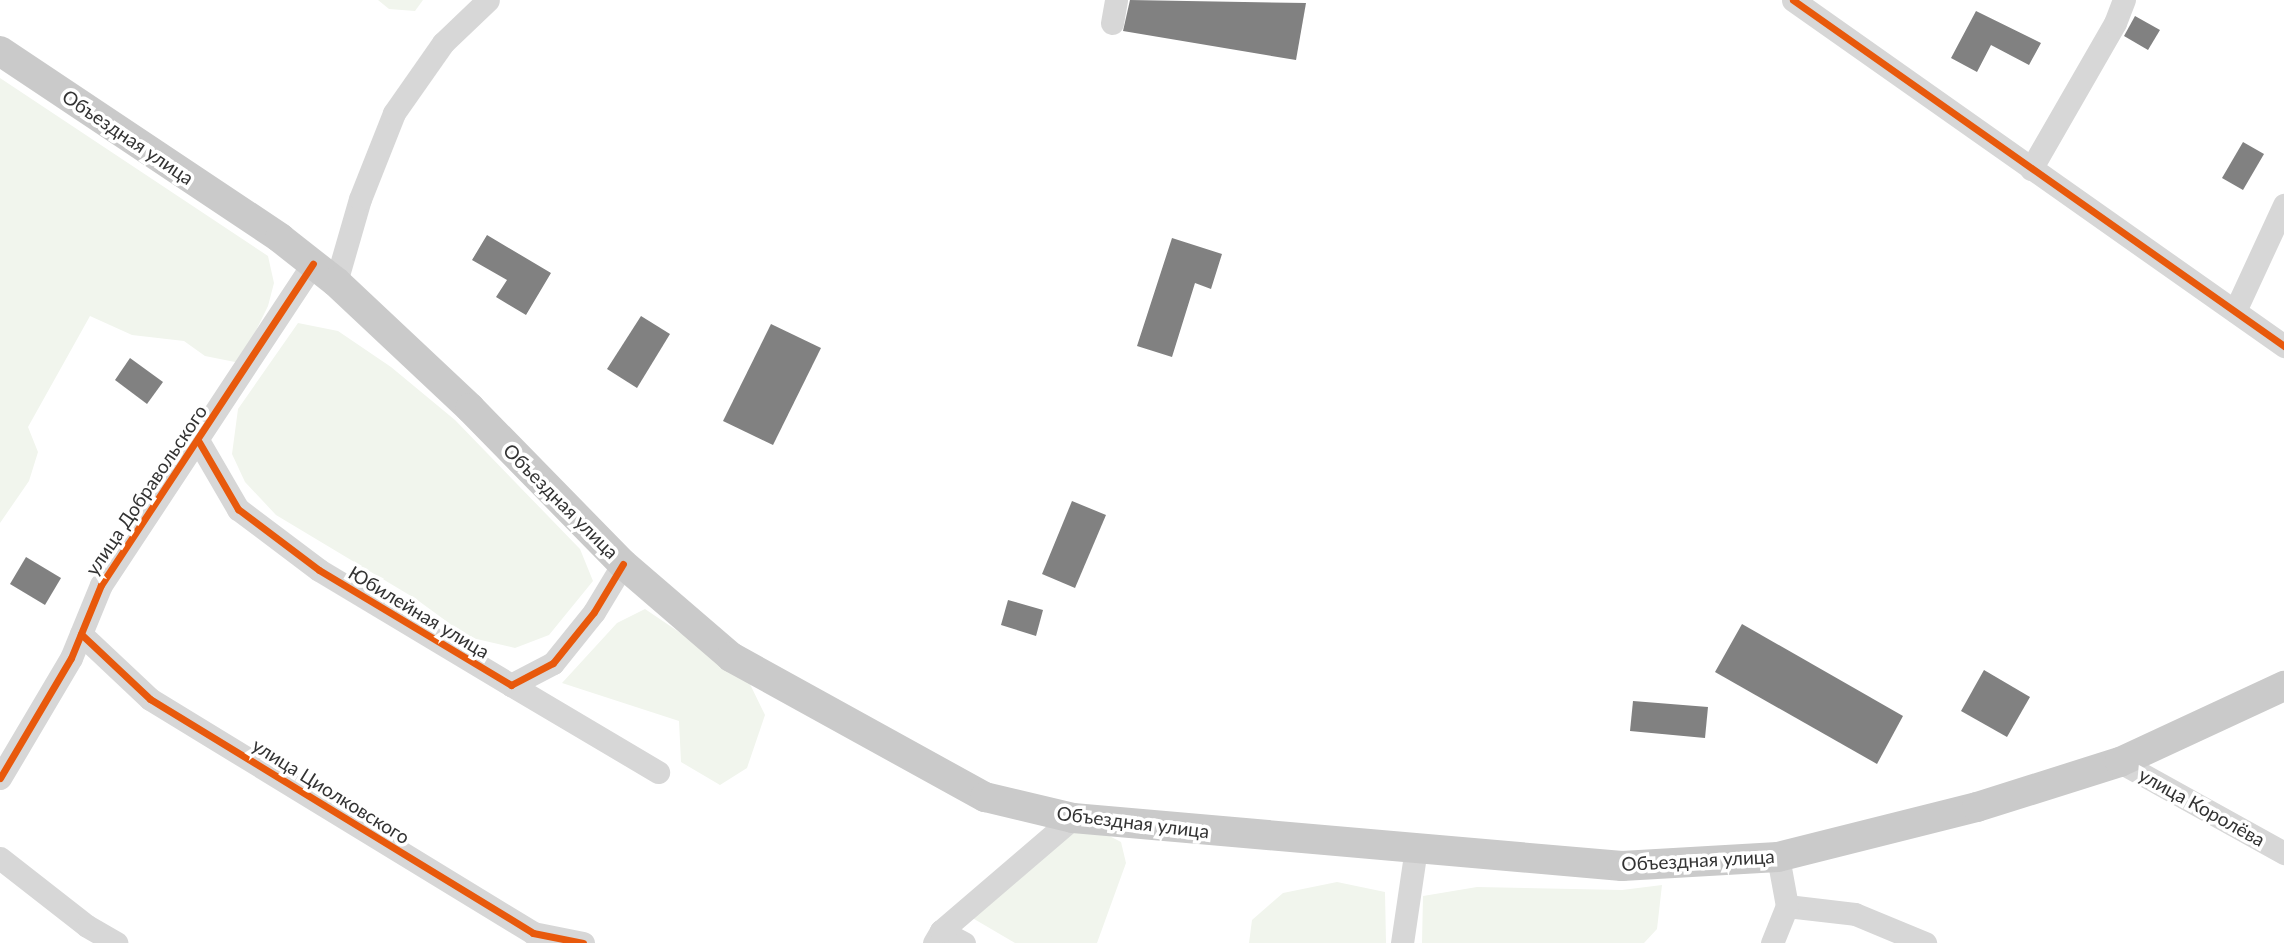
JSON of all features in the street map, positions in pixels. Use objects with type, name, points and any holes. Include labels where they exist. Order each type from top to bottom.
[{"type":"main road","name":"Объездная улица","points":[[0,51],[324,273],[470,408],[623,564],[731,657],[985,797],[1073,818],[1622,866],[1778,857],[1977,807],[2120,762],[2284,686]]},
{"type":"street","name":"улица Добравольского","points":[[0,778],[81,634],[101,585],[199,442],[324,273],[360,199],[394,113],[443,43],[488,0]]},
{"type":"street","points":[[2031,169],[2124,0]]},
{"type":"street","points":[[1807,3],[2031,169],[2284,346]]},
{"type":"street","points":[[2235,311],[2284,205]]},
{"type":"street","name":"Юбилейная улица","points":[[199,442],[238,509],[319,570],[658,772]]},
{"type":"street","points":[[511,685],[553,663],[594,611],[623,564]]},
{"type":"street","name":"улица Циолковского","points":[[81,634],[150,699],[533,933],[583,943]]},
{"type":"street","name":"улица Королёва","points":[[2120,762],[2284,853]]},
{"type":"street","points":[[937,937],[1073,818]]},
{"type":"street","points":[[1402,943],[1416,848]]},
{"type":"street","points":[[1772,943],[1787,906],[1778,857]]},
{"type":"street","points":[[0,858],[87,926],[117,943]]},
{"type":"street","points":[[1787,906],[1855,914],[1925,943]]},
{"type":"street","points":[[937,937],[964,943]]},
{"type":"shaded area","points":[[378,0],[423,0],[415,11],[389,9]]},
{"type":"shaded area","points":[[0,78],[268,256],[274,283],[268,306],[240,363],[205,356],[184,341],[132,335],[90,316],[28,427],[38,452],[29,481],[0,523]]},
{"type":"shaded area","points":[[298,323],[338,331],[391,367],[455,420],[580,549],[593,581],[549,635],[515,648],[468,637],[416,599],[276,515],[245,482],[232,454],[238,409]]},
{"type":"shaded area","points":[[645,609],[747,678],[765,715],[747,768],[720,785],[681,762],[679,721],[562,683],[617,623]]},
{"type":"shaded area","points":[[1048,827],[1092,827],[1121,842],[1126,863],[1097,943],[1015,943],[969,916]]},
{"type":"shaded area","points":[[1337,882],[1385,892],[1386,943],[1249,943],[1252,920],[1283,893]]},
{"type":"shaded area","points":[[1662,885],[1657,929],[1644,943],[1422,943],[1423,896],[1477,887],[1622,890]]},
{"type":"building","points":[[1130,0],[1306,3],[1296,60],[1123,31]]},
{"type":"building","points":[[1976,11],[2041,43],[2029,65],[1991,45],[1977,72],[1951,58]]},
{"type":"building","points":[[2135,16],[2160,30],[2148,50],[2124,36]]},
{"type":"building","points":[[2243,142],[2264,154],[2243,190],[2222,178]]},
{"type":"building","points":[[487,235],[551,273],[526,315],[496,297],[507,280],[472,260]]},
{"type":"building","points":[[1172,238],[1222,254],[1211,289],[1195,283],[1172,357],[1137,346]]},
{"type":"building","points":[[641,316],[670,334],[637,388],[607,369]]},
{"type":"building","points":[[771,324],[821,348],[773,445],[723,421]]},
{"type":"building","points":[[130,358],[163,382],[147,404],[115,380]]},
{"type":"building","points":[[1072,501],[1106,515],[1075,588],[1042,574]]},
{"type":"building","points":[[26,557],[61,578],[45,605],[10,584]]},
{"type":"building","points":[[1008,600],[1043,610],[1036,636],[1001,625]]},
{"type":"building","points":[[1742,624],[1903,716],[1877,764],[1715,672]]},
{"type":"building","points":[[1984,670],[2030,697],[2007,737],[1961,711]]},
{"type":"building","points":[[1633,701],[1708,707],[1705,738],[1630,731]]},
{"type":"cycle path","points":[[1793,0],[2284,346]]},
{"type":"cycle path","points":[[0,778],[71,658],[101,585],[313,264]]},
{"type":"cycle path","points":[[199,442],[238,509],[319,570],[511,685],[553,663],[594,612],[623,564]]},
{"type":"cycle path","points":[[81,634],[150,699],[533,933],[583,943]]}]
